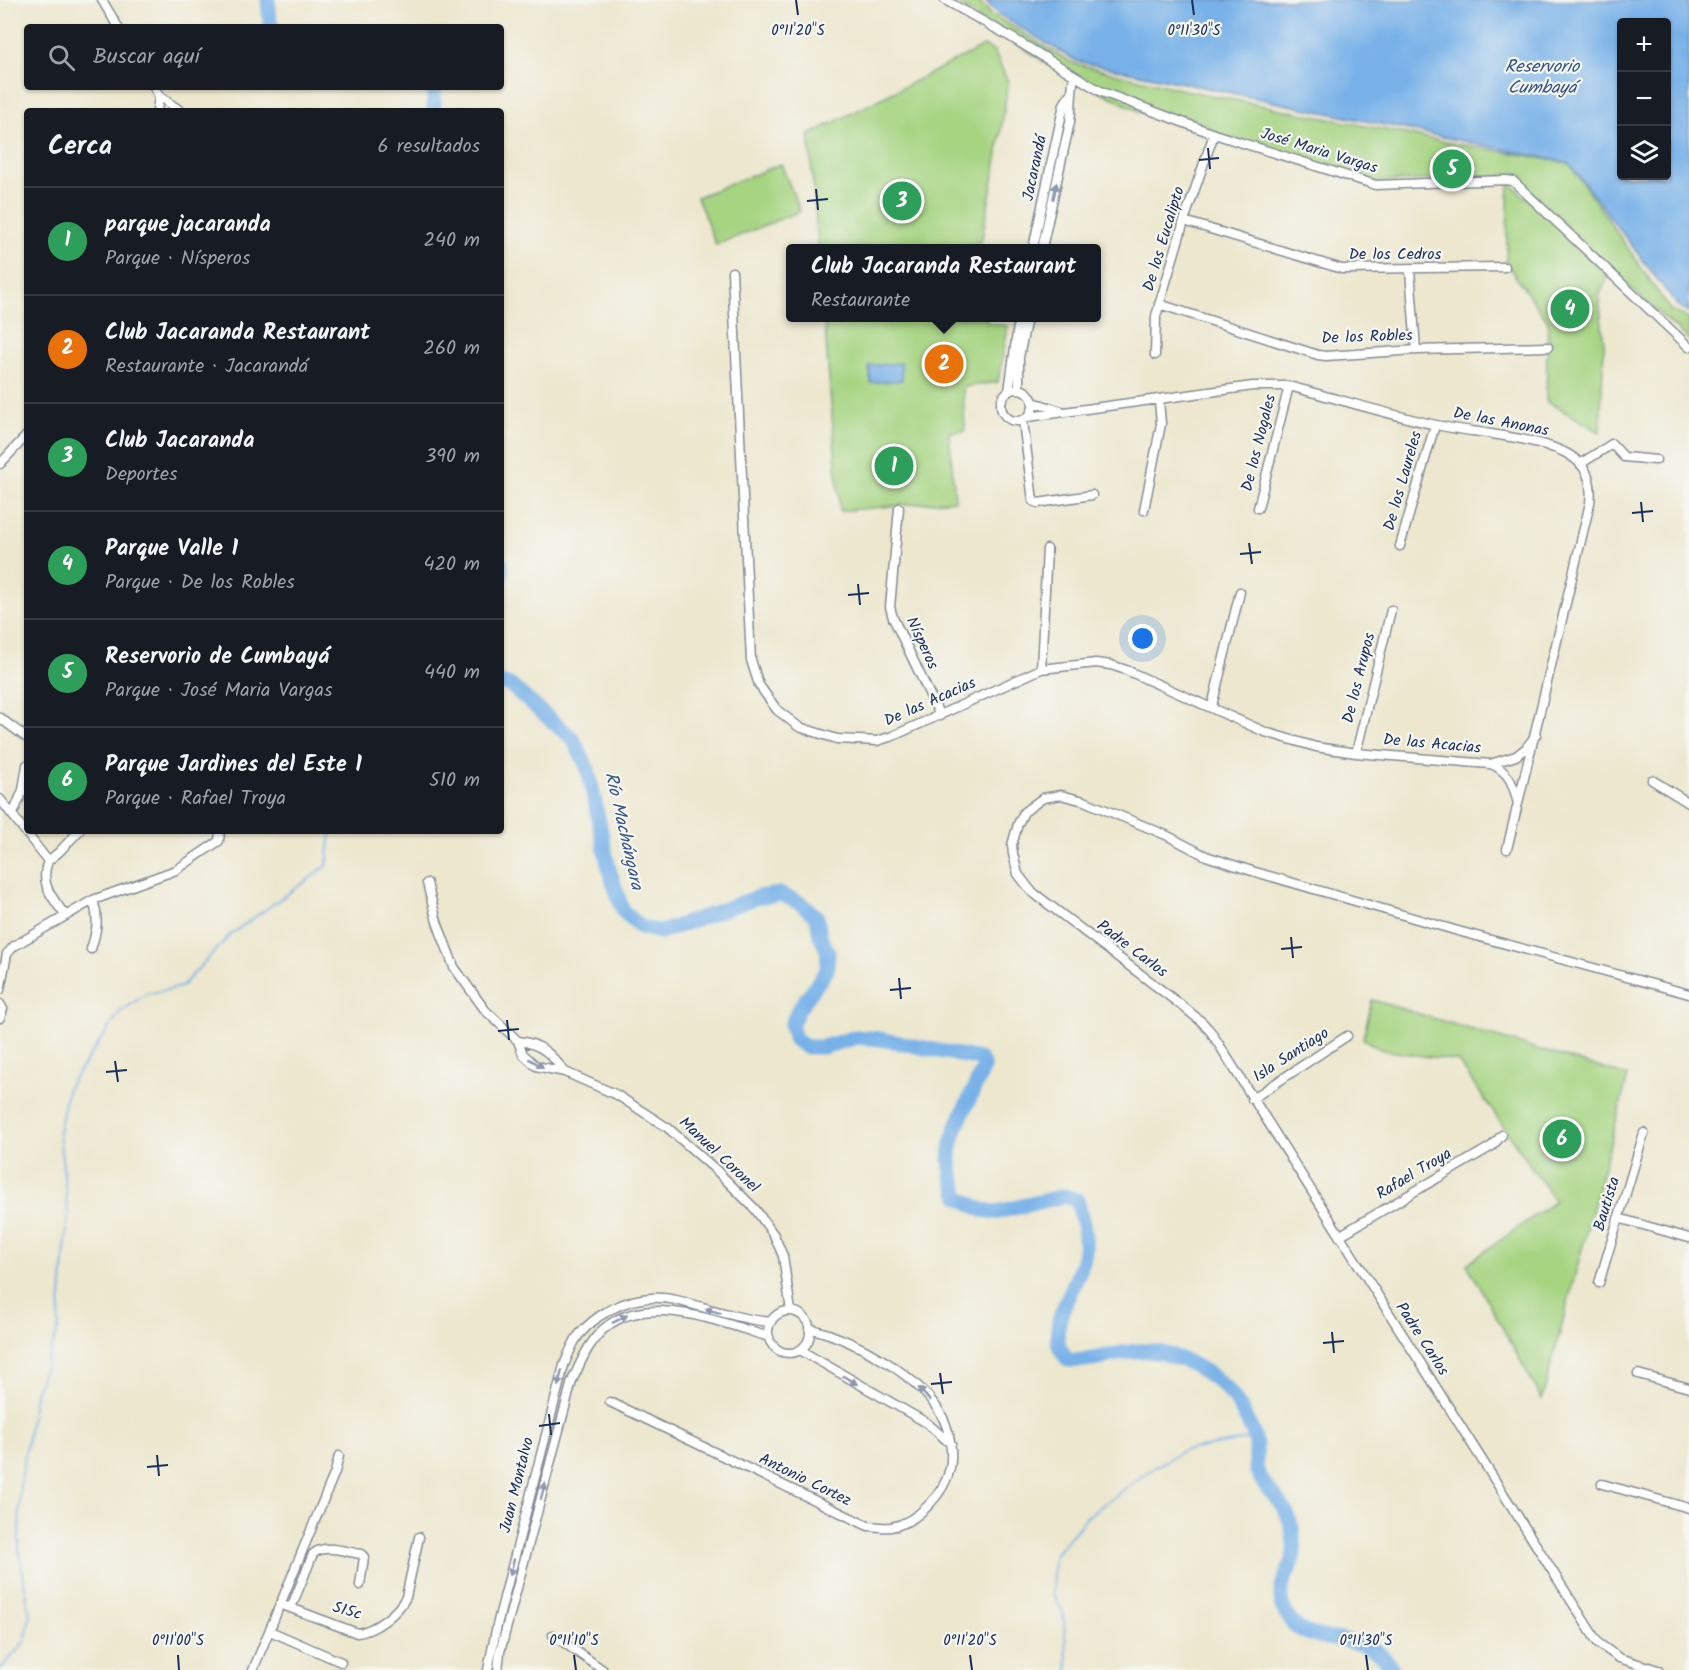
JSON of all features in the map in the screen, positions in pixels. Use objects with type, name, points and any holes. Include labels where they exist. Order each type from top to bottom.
[{"type":"street","points":[[102,0],[116,24]]},
{"type":"street","name":"José Maria Vargas","points":[[945,0],[1010,36],[1102,92],[1214,134],[1376,185],[1513,181],[1689,347]]},
{"type":"street","name":"Jacarandá","points":[[1043,244],[1064,104],[1070,95],[1074,76]]},
{"type":"street","points":[[156,90],[159,96],[177,108]]},
{"type":"street","points":[[157,108],[159,96]]},
{"type":"street","name":"De los Eucalipto","points":[[1155,354],[1155,326],[1159,304],[1214,134]]},
{"type":"street","name":"Jacarandá","points":[[1035,244],[1046,211]]},
{"type":"street","name":"De los Cedros","points":[[1184,221],[1342,270],[1505,267]]},
{"type":"street","points":[[1410,270],[1416,350]]},
{"type":"street","name":"De las Acacias","points":[[732,272],[751,660],[759,686],[777,710],[799,727],[837,739],[877,741],[940,716],[1041,669],[1096,663],[1112,665],[1212,706],[1264,732],[1316,747],[1356,753],[1490,764]]},
{"type":"street","name":"De los Robles","points":[[1159,304],[1318,355],[1548,347]]},
{"type":"street","points":[[1009,391],[1018,322]]},
{"type":"street","points":[[1019,389],[1019,357],[1026,322]]},
{"type":"street","name":"De las Anonas","points":[[1026,419],[1253,386],[1289,386],[1435,425],[1561,450],[1580,464]]},
{"type":"street","name":"De los Nogales","points":[[1258,508],[1289,386]]},
{"type":"street","points":[[1019,389],[1028,393],[1033,402],[1032,413],[1026,419],[1010,420],[1001,410],[1004,396],[1009,391],[1019,389]]},
{"type":"street","points":[[1144,510],[1161,424],[1159,400]]},
{"type":"street","points":[[1033,402],[1067,413]]},
{"type":"street","points":[[1026,419],[1033,501],[1038,503],[1092,495]]},
{"type":"street","name":"De los Laureles","points":[[1400,546],[1435,425]]},
{"type":"street","points":[[0,464],[24,438]]},
{"type":"street","points":[[1507,849],[1590,503],[1592,486],[1580,464],[1612,444],[1626,458],[1656,460]]},
{"type":"street","name":"Nísperos","points":[[899,508],[890,607],[893,618],[940,716]]},
{"type":"street","points":[[1041,669],[1047,549]]},
{"type":"street","points":[[1212,706],[1240,592]]},
{"type":"street","name":"De los Arupos","points":[[1356,753],[1391,610]]},
{"type":"street","points":[[0,718],[24,736]]},
{"type":"street","points":[[1490,764],[1516,756],[1536,735]]},
{"type":"street","points":[[1490,764],[1499,768],[1510,779],[1517,803]]},
{"type":"street","points":[[13,814],[24,780]]},
{"type":"street","points":[[1652,780],[1689,803]]},
{"type":"street","name":"Padre Carlos","points":[[1658,1670],[1619,1659],[1598,1643],[1211,1032],[1202,1022],[1031,891],[1018,874],[1012,845],[1024,813],[1043,798],[1061,795],[1084,801],[1166,835],[1206,856],[1252,871],[1458,931],[1689,994]]},
{"type":"street","points":[[0,799],[24,829]]},
{"type":"street","points":[[28,834],[48,861]]},
{"type":"street","points":[[66,915],[45,885],[44,872],[48,861],[76,834]]},
{"type":"street","points":[[0,990],[7,954],[14,946],[93,900],[176,870],[219,841],[220,834]]},
{"type":"street","name":"Manuel Coronel","points":[[427,883],[437,922],[454,967],[485,1010],[518,1041],[523,1054],[536,1066],[565,1072],[617,1095],[668,1128],[716,1170],[755,1209],[774,1235],[783,1256],[791,1311]]},
{"type":"street","points":[[91,949],[98,927],[97,910],[93,900]]},
{"type":"street","points":[[0,1004],[3,1010],[0,1017]]},
{"type":"street","name":"Isla Santiago","points":[[1252,1099],[1347,1036]]},
{"type":"street","name":"Manuel Coronel","points":[[518,1041],[538,1045],[551,1054],[565,1072]]},
{"type":"street","name":"Bautista","points":[[1599,1283],[1644,1133]]},
{"type":"street","name":"Rafael Troya","points":[[1339,1236],[1492,1146],[1502,1135]]},
{"type":"street","points":[[1618,1218],[1689,1238]]},
{"type":"street","name":"Juan Montalvo","points":[[498,1670],[498,1639],[564,1365],[577,1338],[592,1321],[615,1306],[632,1300],[654,1298],[674,1300],[746,1319],[771,1322]]},
{"type":"street","name":"Juan Montalvo","points":[[488,1670],[572,1381],[591,1343],[610,1324],[630,1314],[646,1310],[672,1311],[769,1337]]},
{"type":"street","points":[[791,1311],[803,1317],[809,1328],[806,1344],[793,1353],[778,1350],[769,1337],[768,1329],[776,1315],[791,1311]]},
{"type":"street","points":[[809,1328],[845,1340],[905,1374],[924,1392],[943,1418],[951,1444]]},
{"type":"street","points":[[800,1350],[927,1424],[951,1444]]},
{"type":"street","points":[[1638,1374],[1689,1388]]},
{"type":"street","name":"Antonio Cortez","points":[[610,1402],[868,1526],[892,1527],[917,1516],[938,1496],[950,1468],[951,1444]]},
{"type":"street","points":[[253,1670],[335,1472],[339,1456]]},
{"type":"street","points":[[1602,1484],[1689,1508]]},
{"type":"street","name":"S15c","points":[[280,1604],[357,1633],[366,1631],[397,1611],[402,1604],[419,1537]]},
{"type":"street","points":[[291,1608],[314,1554],[318,1550],[325,1548],[361,1554],[364,1562],[360,1585]]},
{"type":"street","points":[[270,1631],[341,1662]]},
{"type":"street","points":[[553,1635],[603,1670]]},
{"type":"green space","points":[[952,0],[977,0],[991,14],[1072,63],[1184,90],[1446,142],[1569,163],[1671,311],[1689,318],[1689,340],[1615,274],[1514,176],[1376,182],[1142,113],[1046,63]]},
{"type":"green space","points":[[984,46],[994,51],[1008,82],[997,159],[981,243],[818,244],[809,135]]},
{"type":"green space","points":[[781,164],[800,211],[716,245],[697,197]]},
{"type":"green space","points":[[1509,182],[1609,275],[1599,296],[1604,345],[1600,432],[1546,401],[1548,322],[1506,263]]},
{"type":"green space","points":[[824,322],[986,322],[1008,326],[998,382],[963,387],[965,431],[949,432],[955,500],[840,511]]},
{"type":"green space","points":[[1372,1000],[1628,1076],[1542,1399],[1467,1264],[1555,1201],[1458,1061],[1382,1050],[1363,1039]]},
{"type":"water","name":"Reservorio Cumbayá","points":[[984,0],[1689,0],[1689,312],[1679,308],[1569,163],[1076,61],[1001,16]]},
{"type":"water","points":[[901,363],[902,380],[871,383],[869,366]]},
{"type":"waterway","name":"Río Machángara","points":[[268,0],[271,24]]},
{"type":"waterway","name":"Río Machángara","points":[[434,90],[434,108]]},
{"type":"waterway","name":"Río Machángara","points":[[504,684],[510,685],[573,739],[588,769],[609,869],[623,911],[641,927],[661,932],[758,897],[780,894],[800,903],[817,917],[820,936],[828,952],[827,970],[798,1010],[791,1026],[796,1040],[806,1047],[823,1047],[856,1037],[880,1039],[980,1059],[984,1066],[953,1137],[950,1165],[953,1178],[959,1197],[982,1210],[997,1212],[1064,1196],[1077,1200],[1084,1232],[1085,1251],[1083,1262],[1058,1325],[1060,1348],[1068,1360],[1088,1360],[1129,1352],[1149,1351],[1183,1360],[1205,1372],[1224,1387],[1236,1401],[1254,1434],[1256,1467],[1259,1476],[1284,1508],[1290,1522],[1294,1554],[1284,1580],[1281,1598],[1283,1608],[1290,1620],[1300,1629],[1313,1635],[1357,1643],[1370,1648],[1383,1656],[1392,1670]]},
{"type":"waterway","points":[[0,1670],[25,1641],[30,1617],[19,1549],[20,1486],[35,1394],[58,1330],[68,1214],[59,1132],[68,1087],[120,1012],[146,994],[181,987],[231,934],[327,866],[331,834]]},
{"type":"waterway","points":[[1068,1670],[1063,1612],[1052,1593],[1054,1556],[1088,1516],[1149,1471],[1182,1451],[1255,1438]]},
{"type":"place","name":"Reservorio de Cumbayá","points":[[1452,169]]},
{"type":"place","name":"Club Jacaranda","points":[[902,201]]},
{"type":"place","name":"Parque Valle 1","points":[[1570,309]]},
{"type":"place","name":"Club Jacaranda Restaurant","points":[[944,364]]},
{"type":"place","name":"parque jacaranda","points":[[894,466]]},
{"type":"place","name":"Parque Jardines del Este 1","points":[[1562,1139]]}]
